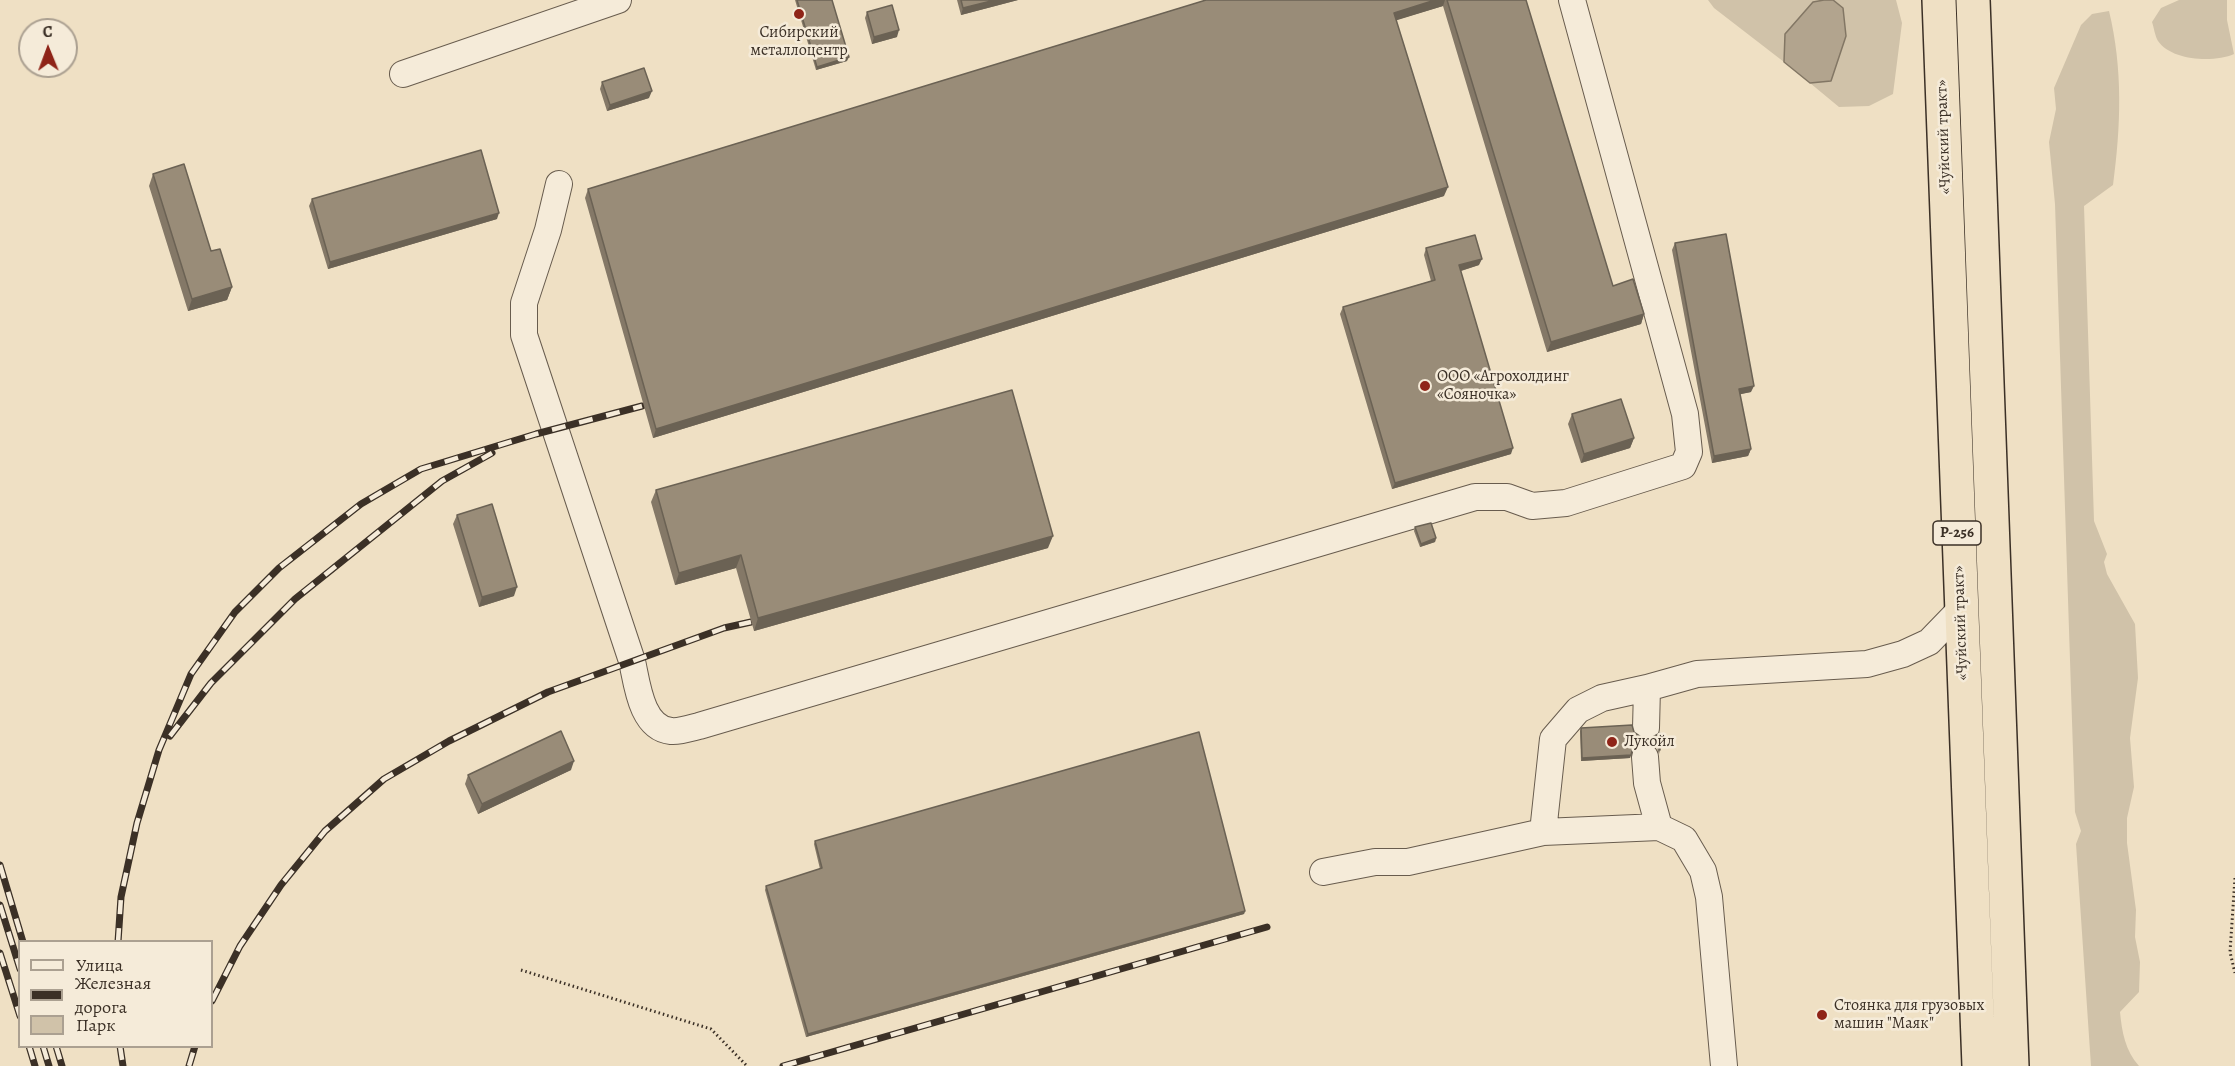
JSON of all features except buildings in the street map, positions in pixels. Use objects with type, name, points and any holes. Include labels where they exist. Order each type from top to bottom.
[{"type":"highway","name":"«Чуйский тракт»","points":[[1939,0],[1960,610],[1979,1066]]},
{"type":"highway","name":"«Чуйский тракт»","points":[[1973,0],[2012,1066]]},
{"type":"lane","points":[[403,74],[618,0]]},
{"type":"lane","points":[[559,184],[548,230],[524,303],[524,335],[632,661],[642,703],[654,723],[670,731],[699,726],[1475,497],[1507,497],[1532,506],[1566,503],[1683,466],[1689,452],[1685,414],[1572,0]]},
{"type":"lane","points":[[1543,832],[1553,739],[1578,710],[1602,698],[1697,674],[1876,661],[1903,654],[1929,642],[1960,610]]},
{"type":"lane","points":[[1646,728],[1647,688]]},
{"type":"lane","points":[[1645,757],[1647,783],[1659,827]]},
{"type":"lane","points":[[1323,872],[1375,862],[1408,862],[1543,832],[1659,827],[1684,839],[1703,871],[1709,897],[1724,1066]]},
{"type":"path","points":[[2235,878],[2230,952],[2235,973]]},
{"type":"path","points":[[521,970],[711,1029],[747,1066]]},
{"type":"green space","points":[[1708,0],[1824,0],[1813,3],[1785,34],[1784,62],[1714,8]]},
{"type":"green space","points":[[1833,0],[1896,0],[1902,23],[1893,94],[1869,106],[1839,107],[1810,83],[1831,81],[1846,36],[1843,8]]},
{"type":"green space","points":[[2179,0],[2227,0],[2227,20],[2234,54],[2216,59],[2205,59],[2183,56],[2164,48],[2157,39],[2152,22],[2161,8]]},
{"type":"green space","points":[[2109,11],[2119,76],[2118,141],[2113,185],[2084,206],[2094,521],[2107,554],[2104,562],[2107,574],[2135,624],[2138,678],[2130,738],[2134,787],[2127,818],[2127,843],[2136,910],[2135,937],[2140,962],[2139,992],[2120,1012],[2125,1040],[2130,1054],[2139,1066],[2091,1066],[2076,844],[2081,831],[2075,812],[2055,204],[2049,142],[2056,109],[2054,88],[2081,25],[2092,14]]},
{"type":"shaded area","points":[[1833,0],[1843,8],[1846,36],[1831,81],[1810,83],[1784,62],[1785,34],[1813,2]]},
{"type":"railway","points":[[118,940],[121,897],[137,823],[159,750],[191,674],[235,612],[279,568],[361,504],[421,469],[536,434],[642,406]]},
{"type":"railway","points":[[170,736],[211,683],[295,599],[442,481],[492,453]]},
{"type":"railway","points":[[213,999],[240,946],[281,885],[325,831],[384,779],[449,741],[548,692],[724,628],[751,622]]},
{"type":"railway","points":[[0,865],[22,940]]},
{"type":"railway","points":[[0,905],[18,963]]},
{"type":"railway","points":[[783,1066],[1267,927]]},
{"type":"railway","points":[[0,953],[18,1010]]},
{"type":"railway","points":[[30,1048],[35,1066]]},
{"type":"railway","points":[[44,1048],[49,1066]]},
{"type":"railway","points":[[57,1048],[62,1066]]},
{"type":"railway","points":[[120,1048],[123,1066]]},
{"type":"railway","points":[[189,1066],[194,1048]]},
{"type":"place","name":"Сибирский металлоцентр","points":[[799,14]]},
{"type":"place","name":"ООО «Агрохолдинг «Сояночка»","points":[[1425,386]]},
{"type":"place","name":"Лукойл","points":[[1612,742]]},
{"type":"place","name":"Стоянка для грузовых машин \"Маяк\"","points":[[1822,1015]]}]
